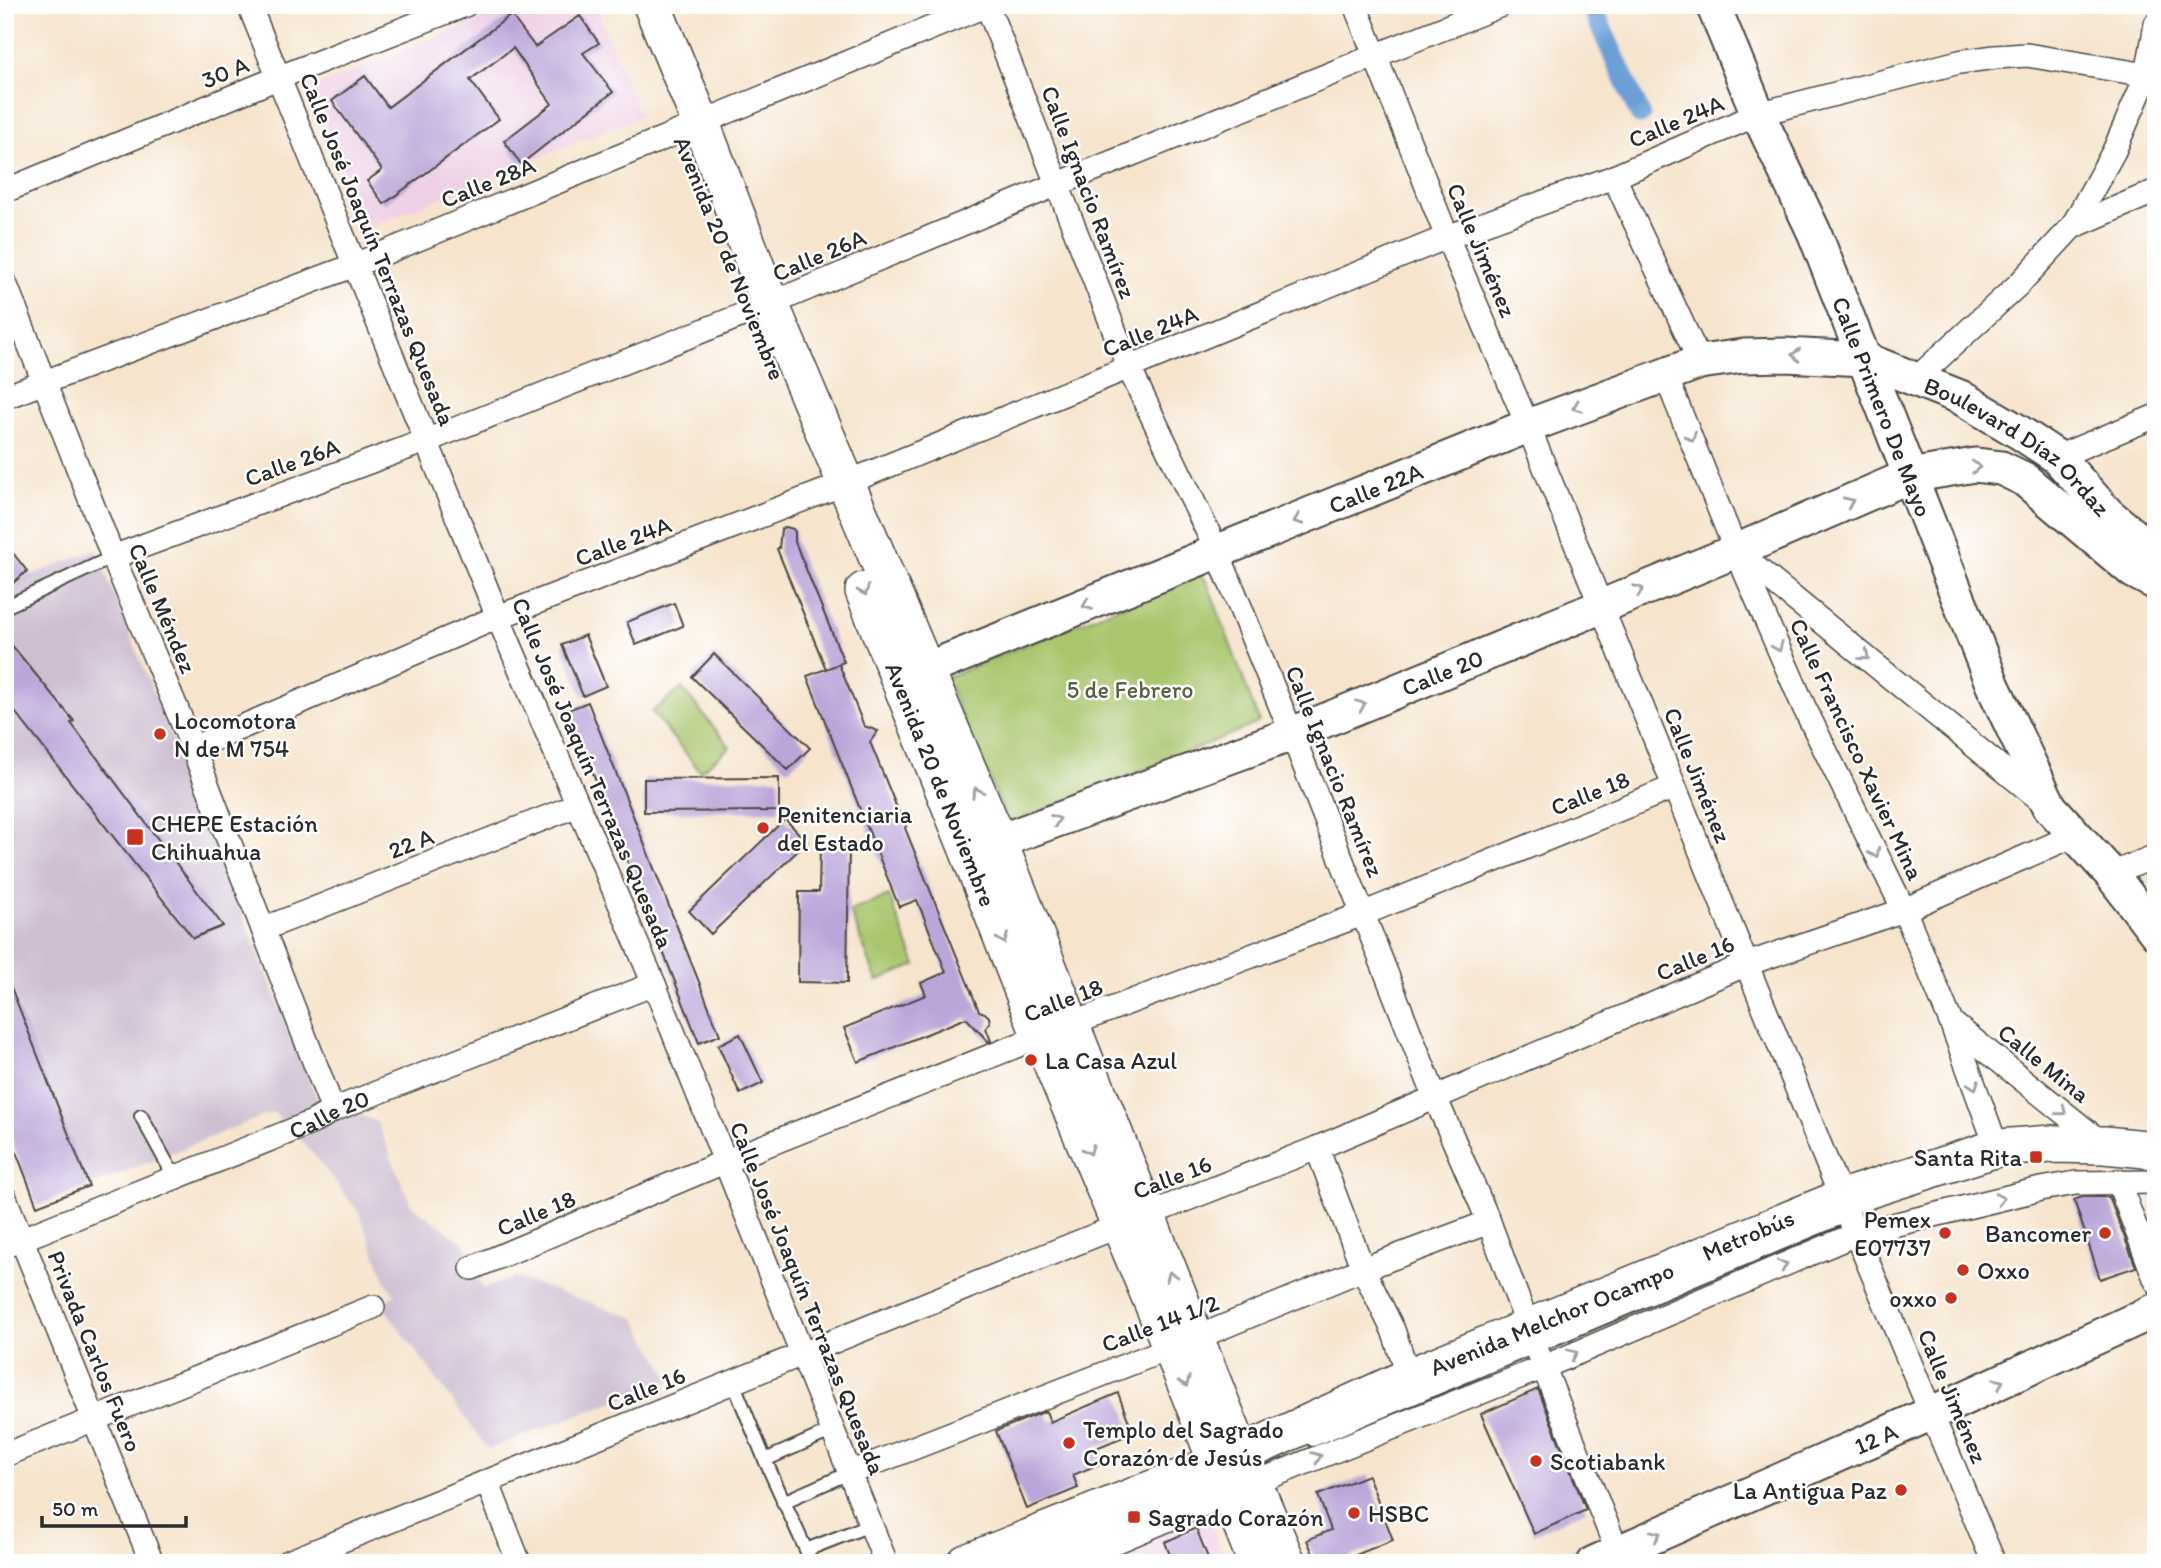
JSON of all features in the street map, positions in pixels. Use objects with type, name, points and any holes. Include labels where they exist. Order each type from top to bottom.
[{"type":"main road","name":"Avenida 20 de Noviembre","points":[[628,5],[690,127]]},
{"type":"main road","name":"Avenida 20 de Noviembre","points":[[652,5],[690,127],[834,488],[983,846],[1055,1031],[1239,1472],[1287,1563]]},
{"type":"main road","name":"Calle Primero De Mayo","points":[[1713,5],[1758,114],[1814,232],[1993,687],[2050,807],[2111,874],[2156,933]]},
{"type":"main road","name":"Calle 22A","points":[[912,675],[1528,426],[1700,362],[1774,355],[1864,359]]},
{"type":"main road","name":"Boulevard Díaz Ordaz","points":[[1864,359],[1960,397],[2020,432],[2057,457],[2108,514],[2156,554]]},
{"type":"main road","name":"Boulevard Díaz Ordaz","points":[[1909,475],[1975,465],[2001,468],[2024,479],[2133,571],[2156,583]]},
{"type":"main road","name":"Calle 20","points":[[983,846],[1292,734],[1736,551],[1909,475]]},
{"type":"main road","name":"Avenida Melchor Ocampo","points":[[966,1563],[1239,1472],[1409,1377],[1536,1347],[1853,1214],[1997,1149],[2052,1144],[2156,1150]]},
{"type":"main road","name":"12 A","points":[[1611,1559],[2156,1310]]},
{"type":"main road","name":"Avenida 20 de Noviembre","points":[[1239,1472],[1257,1563]]},
{"type":"street","name":"Calle José Joaquín Terrazas Quesada","points":[[249,5],[498,617],[654,984],[886,1563]]},
{"type":"street","name":"30 A","points":[[5,191],[279,78],[466,5]]},
{"type":"street","name":"Calle 28A","points":[[5,397],[355,265],[987,5]]},
{"type":"street","name":"Calle Ignacio Ramírez","points":[[987,5],[1129,368],[1218,553],[1365,913],[1435,1097],[1489,1222],[1611,1559]]},
{"type":"street","name":"Calle Jiménez","points":[[1355,5],[1447,237],[1528,426],[1994,1563]]},
{"type":"street","name":"Calle 26A","points":[[113,557],[428,440],[1502,5]]},
{"type":"street","points":[[2155,5],[2156,11]]},
{"type":"street","points":[[1917,379],[2020,284],[2072,227],[2115,151],[2147,75],[2156,24]]},
{"type":"street","name":"Calle 24A","points":[[193,748],[498,617],[834,488],[1447,237],[1614,177],[1758,114],[1959,62],[1995,57],[2026,55],[2147,75]]},
{"type":"street","points":[[1614,177],[1700,362]]},
{"type":"street","points":[[2072,227],[2156,191]]},
{"type":"street","name":"Calle Méndez","points":[[5,283],[113,557],[193,748],[333,1110]]},
{"type":"street","name":"Calle Francisco Xavier Mina","points":[[1665,374],[1736,551],[1804,706],[1904,909],[1951,1022],[1997,1149]]},
{"type":"street","points":[[2057,457],[2156,416]]},
{"type":"street","name":"Calle Primero De Mayo","points":[[1736,551],[2050,807]]},
{"type":"street","name":"Calle 18","points":[[472,1268],[724,1162],[1055,1031],[1365,913],[1674,787]]},
{"type":"street","name":"22 A","points":[[262,929],[578,806]]},
{"type":"street","name":"Calle 16","points":[[286,1563],[323,1556],[487,1481],[1133,1220],[1317,1149],[1748,964],[1904,909],[2075,835]]},
{"type":"street","points":[[2111,874],[2156,856]]},
{"type":"street","name":"Calle 20","points":[[14,1243],[313,1122],[333,1110],[654,984]]},
{"type":"street","name":"Calle Mina","points":[[1951,1022],[2104,1145]]},
{"type":"street","points":[[1317,1149],[1363,1269],[1393,1330],[1409,1377]]},
{"type":"street","points":[[2118,1181],[2156,1281]]},
{"type":"street","name":"Avenida Melchor Ocampo","points":[[1853,1214],[2076,1183],[2156,1182]]},
{"type":"street","name":"Privada Carlos Fuero","points":[[5,1198],[14,1243],[94,1421],[152,1563]]},
{"type":"street","name":"Calle 14 1/2","points":[[849,1473],[1363,1269],[1489,1222]]},
{"type":"street","points":[[5,1455],[373,1307]]},
{"type":"street","name":"Avenida Melchor Ocampo","points":[[1066,1563],[1239,1472],[1536,1347]]},
{"type":"street","points":[[487,1481],[519,1563]]},
{"type":"lane","points":[[5,607],[113,557]]},
{"type":"lane","points":[[141,1116],[175,1178]]},
{"type":"lane","points":[[1952,1177],[2003,1157],[2112,1155],[2156,1162]]},
{"type":"lane","points":[[1297,1447],[1536,1347]]},
{"type":"lane","points":[[733,1382],[809,1557],[870,1525]]},
{"type":"lane","points":[[765,1460],[833,1430]]},
{"type":"lane","points":[[1022,1563],[1239,1472]]},
{"type":"lane","points":[[783,1502],[849,1473]]},
{"type":"shaded area","points":[[515,5],[595,5],[640,116],[367,228],[311,89]]},
{"type":"shaded area","points":[[5,543],[32,575],[96,550],[316,1097],[377,1122],[411,1205],[465,1244],[483,1289],[515,1277],[635,1318],[671,1380],[488,1449],[382,1305],[395,1294],[386,1282],[359,1212],[306,1145],[273,1112],[89,1186],[5,969]]},
{"type":"shaded area","points":[[1205,1512],[1227,1563],[1083,1563]]},
{"type":"green space","name":"5 de Febrero","points":[[1197,575],[1207,582],[1259,721],[1009,824],[945,678]]},
{"type":"green space","points":[[682,688],[730,747],[700,771],[652,712]]},
{"type":"green space","points":[[889,896],[916,965],[877,981],[850,911]]},
{"type":"building","points":[[511,15],[535,47],[580,16],[599,43],[583,53],[613,92],[521,164],[504,141],[552,104],[513,48],[470,80],[499,119],[384,204],[367,181],[382,170],[332,101],[365,76],[388,107]]},
{"type":"building","points":[[786,527],[795,532],[795,542],[844,662],[826,669],[777,549],[781,529]]},
{"type":"building","points":[[5,543],[27,571],[13,583],[5,573]]},
{"type":"building","points":[[674,603],[683,626],[636,645],[627,622]]},
{"type":"building","points":[[585,635],[606,686],[583,696],[562,645]]},
{"type":"building","name":"CHEPE Estación Chihuahua","points":[[5,637],[74,721],[71,723],[223,926],[193,938],[5,699]]},
{"type":"building","points":[[714,654],[810,748],[788,770],[692,677]]},
{"type":"building","points":[[839,664],[864,726],[878,731],[870,742],[899,813],[910,816],[905,828],[979,1011],[989,1017],[990,1023],[986,1028],[991,1041],[989,1042],[966,1018],[858,1062],[844,1028],[926,995],[921,983],[946,972],[917,900],[899,907],[807,676]]},
{"type":"building","points":[[588,702],[720,1035],[699,1043],[568,710]]},
{"type":"building","points":[[779,778],[779,811],[644,812],[644,779]]},
{"type":"building","points":[[785,819],[807,842],[711,934],[689,911]]},
{"type":"building","points":[[820,846],[849,846],[847,983],[798,982],[799,892],[819,892]]},
{"type":"building","points":[[5,972],[89,1186],[37,1206],[5,1123]]},
{"type":"building","points":[[740,1034],[763,1083],[740,1094],[718,1045]]},
{"type":"building","name":"Bancomer","points":[[2082,1197],[2109,1197],[2136,1267],[2100,1279],[2074,1200]]},
{"type":"building","name":"Scotiabank","points":[[1538,1389],[1586,1510],[1534,1534],[1481,1414]]},
{"type":"building","name":"Templo del Sagrado Corazón de Jesús","points":[[1118,1393],[1133,1433],[1096,1448],[1102,1463],[1073,1475],[1078,1488],[1027,1509],[996,1431],[1046,1411],[1050,1422]]},
{"type":"building","name":"HSBC","points":[[1368,1475],[1393,1540],[1336,1563],[1317,1563],[1307,1540],[1331,1530],[1318,1495]]},
{"type":"building","points":[[1196,1528],[1210,1563],[1173,1563],[1165,1542]]},
{"type":"waterway","points":[[1591,5],[1640,114]]},
{"type":"place","name":"Locomotora N de M 754","points":[[160,734]]},
{"type":"place","name":"Penitenciaria del Estado","points":[[763,828]]},
{"type":"place","name":"CHEPE Estación Chihuahua","points":[[135,837]]},
{"type":"place","name":"La Casa Azul","points":[[1031,1060]]},
{"type":"place","name":"Santa Rita","points":[[2036,1157]]},
{"type":"place","name":"Pemex E07737","points":[[1945,1233]]},
{"type":"place","name":"Bancomer","points":[[2105,1233]]},
{"type":"place","name":"Oxxo","points":[[1963,1270]]},
{"type":"place","name":"oxxo","points":[[1951,1298]]},
{"type":"place","name":"Templo del Sagrado Corazón de Jesús","points":[[1069,1443]]},
{"type":"place","name":"Scotiabank","points":[[1536,1461]]},
{"type":"place","name":"La Antigua Paz","points":[[1901,1490]]},
{"type":"place","name":"HSBC","points":[[1354,1513]]},
{"type":"place","name":"Sagrado Corazón","points":[[1134,1517]]}]
